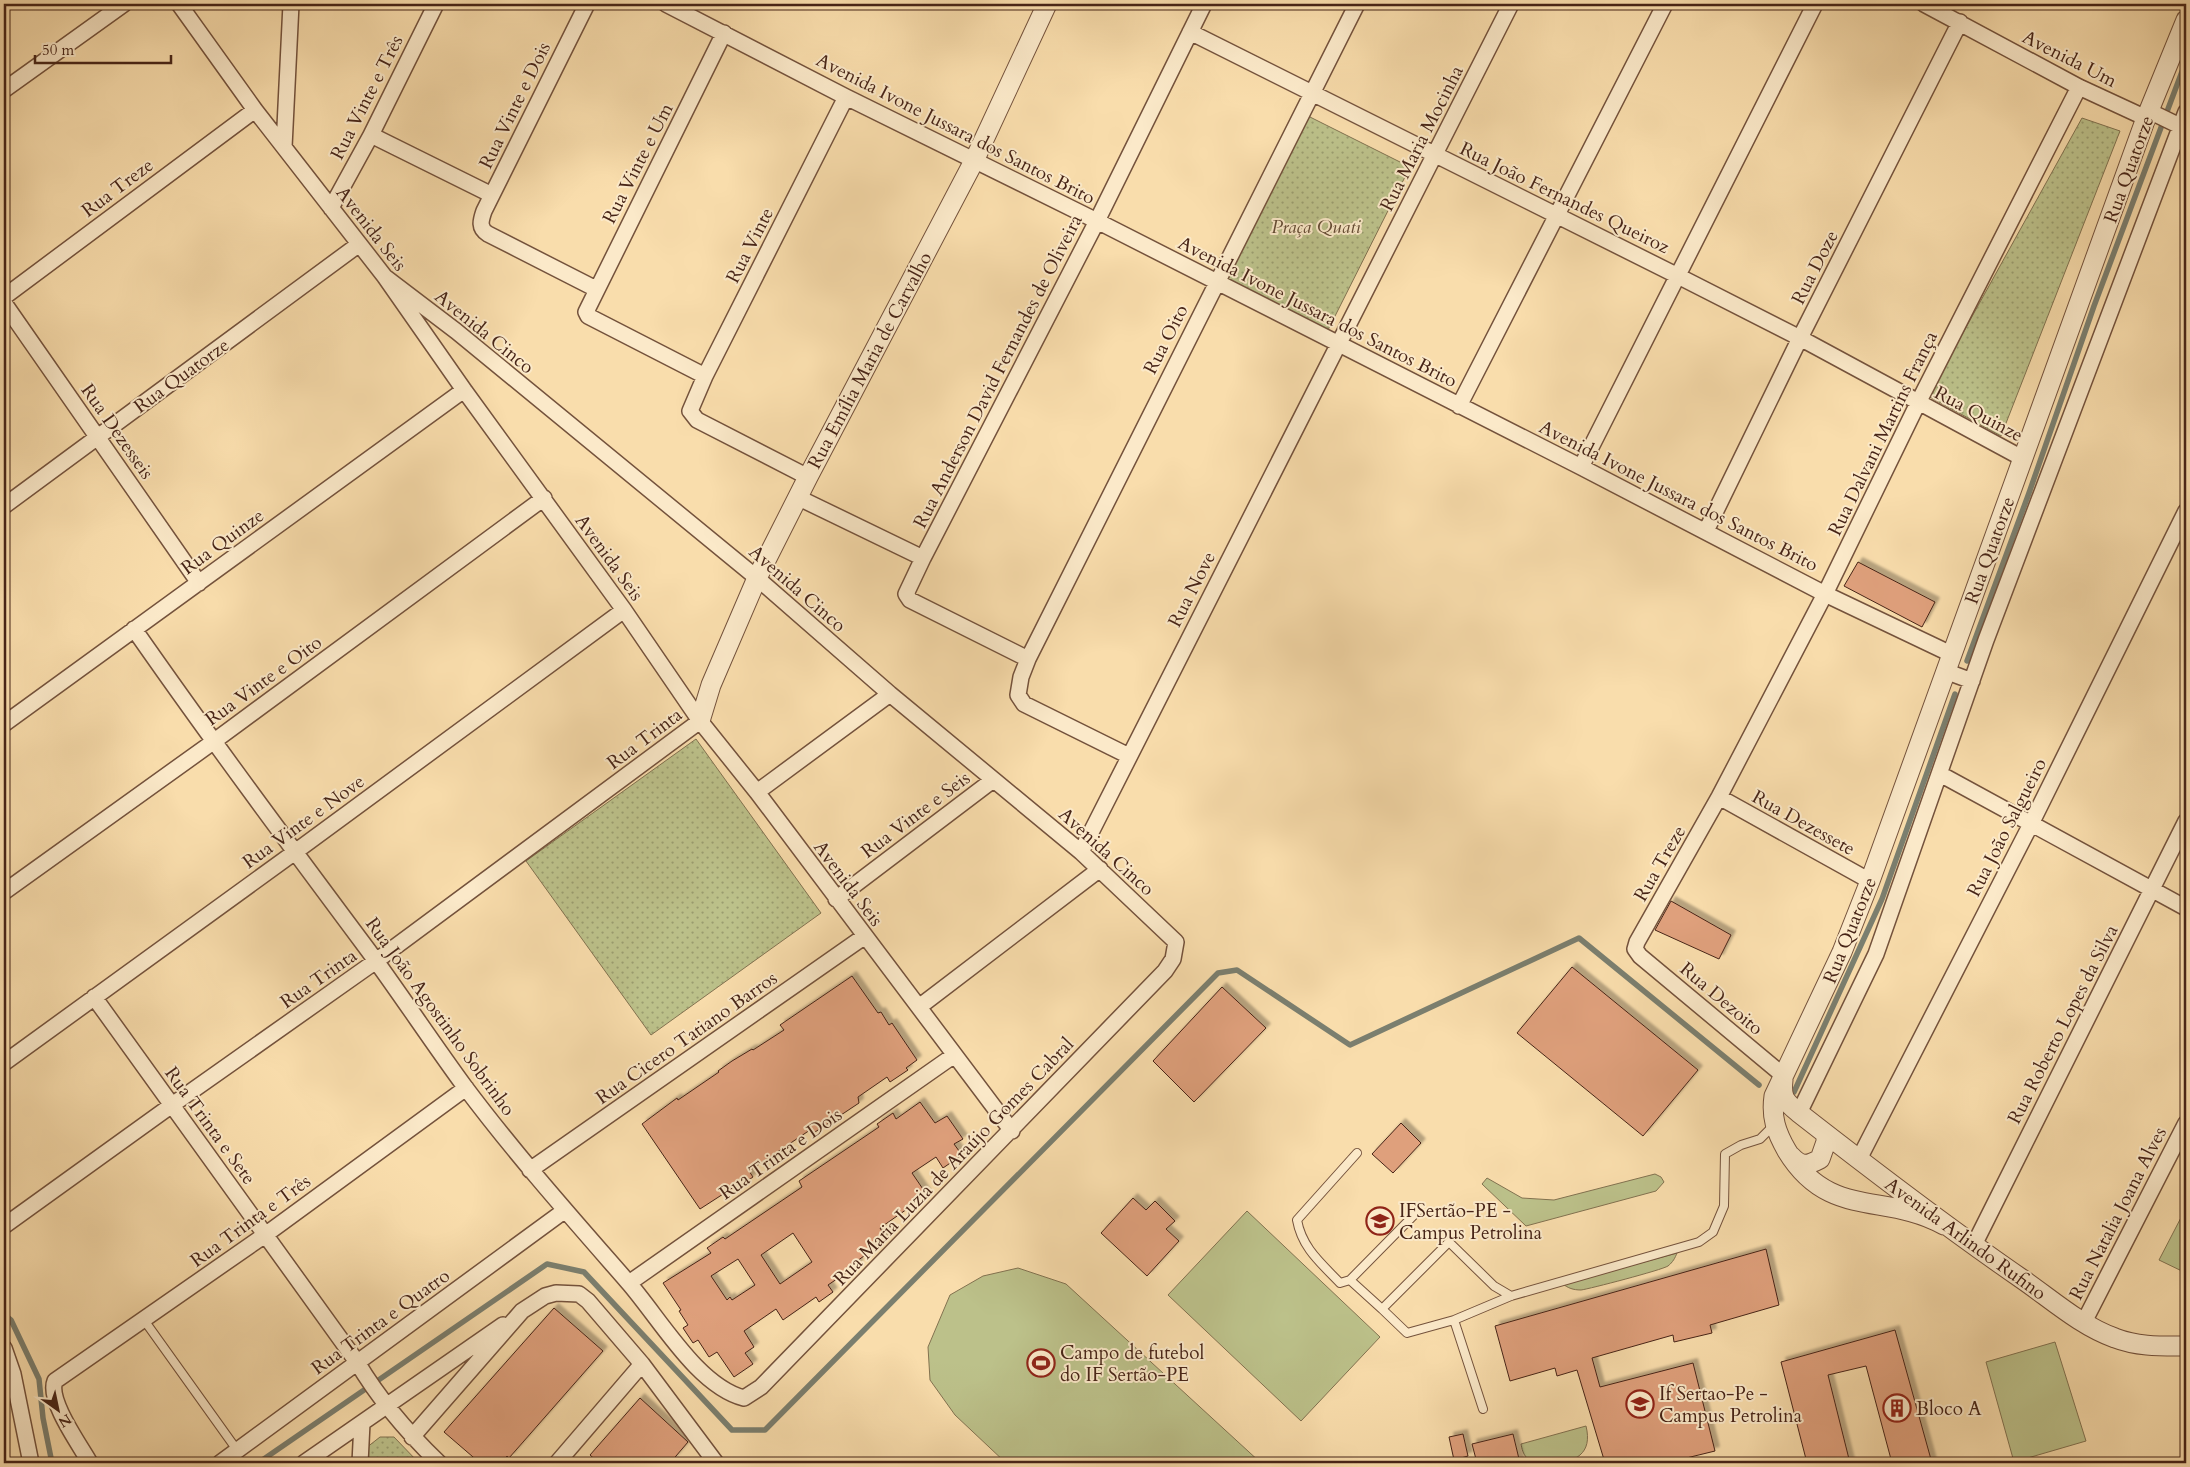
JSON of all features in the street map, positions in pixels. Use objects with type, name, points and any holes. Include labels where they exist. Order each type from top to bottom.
[{"type":"street","points":[[4,90],[124,4]]},
{"type":"street","name":"Avenida Seis","points":[[179,4],[255,110],[358,245],[385,276],[464,390],[624,610],[700,721],[757,792],[919,1007],[953,1056],[1012,1131]]},
{"type":"street","points":[[284,147],[291,4]]},
{"type":"street","name":"Rua Vinte e Três","points":[[331,208],[371,135],[436,4]]},
{"type":"street","name":"Rua Vinte e Dois","points":[[587,4],[484,211],[481,226],[488,234],[596,289]]},
{"type":"street","name":"Avenida Ivone Jussara dos Santos Brito","points":[[666,4],[846,97],[1097,221],[1706,531],[1825,594],[1948,663],[1972,681]]},
{"type":"street","name":"Rua Emília Maria de Carvalho","points":[[700,721],[711,685],[757,578],[797,497],[974,161],[1047,4]]},
{"type":"street","name":"Rua Anderson David Fernandes de Oliveira","points":[[1028,659],[910,600],[906,595],[922,558],[1097,221],[1204,4]]},
{"type":"street","name":"Rua Oito","points":[[1129,756],[1024,704],[1018,695],[1028,659],[1357,4]]},
{"type":"street","name":"Rua Maria Mocinha","points":[[1338,344],[1511,4]]},
{"type":"street","points":[[1459,406],[1666,4]]},
{"type":"street","points":[[1581,467],[1815,4]]},
{"type":"street","name":"Avenida Um","points":[[1924,4],[2079,87],[2183,128]]},
{"type":"street","name":"Rua Quatorze","points":[[1774,1125],[1772,1112],[1774,1096],[1842,952],[1870,881],[2147,114],[2186,20]]},
{"type":"street","name":"Rua Doze","points":[[1706,531],[1800,338],[1960,22]]},
{"type":"street","name":"Rua João Fernandes Queiroz","points":[[1190,32],[1435,155],[1558,214],[1800,338],[1918,404]]},
{"type":"street","name":"Rua Vinte e Um","points":[[706,376],[588,316],[586,312],[724,33]]},
{"type":"street","name":"Rua Dalvani Martins França","points":[[1719,797],[1825,594],[1918,404],[2079,87]]},
{"type":"street","name":"Rua Vinte","points":[[808,477],[697,420],[690,411],[846,97]]},
{"type":"street","name":"Rua Treze","points":[[4,297],[255,110]]},
{"type":"street","points":[[1799,1113],[1876,954],[1972,681],[2183,128],[2186,112]]},
{"type":"street","points":[[371,135],[492,195]]},
{"type":"street","name":"Rua Quatorze","points":[[4,506],[358,245]]},
{"type":"street","name":"Avenida Cinco","points":[[385,276],[463,337],[757,578],[890,694],[1081,852],[1176,942]]},
{"type":"street","name":"Rua Dezesseis","points":[[4,303],[199,583]]},
{"type":"street","name":"Rua Nove","points":[[1081,852],[1338,344]]},
{"type":"street","name":"Rua Quinze","points":[[4,724],[464,390]]},
{"type":"street","name":"Rua Quinze","points":[[1918,404],[2022,458]]},
{"type":"street","points":[[797,497],[922,558]]},
{"type":"street","name":"Rua Vinte e Oito","points":[[4,892],[213,742],[544,498]]},
{"type":"street","name":"Rua João Salgueiro","points":[[1859,1159],[2031,824],[2186,511]]},
{"type":"street","name":"Rua Vinte e Nove","points":[[4,1063],[624,610]]},
{"type":"street","name":"Rua João Agostinho Sobrinho","points":[[134,629],[213,742],[376,961],[466,1088],[530,1170],[629,1283],[697,1367],[724,1391],[744,1398]]},
{"type":"street","points":[[757,792],[890,694]]},
{"type":"street","name":"Rua Trinta","points":[[4,1226],[172,1104],[376,961],[700,721]]},
{"type":"street","points":[[1940,774],[2186,908]]},
{"type":"street","name":"Rua Vinte e Seis","points":[[836,899],[993,780]]},
{"type":"street","name":"Rua Treze","points":[[1635,948],[1719,797]]},
{"type":"street","name":"Rua Dezessete","points":[[1719,797],[1870,881]]},
{"type":"street","name":"Rua Roberto Lopes da Silva","points":[[1974,1245],[2186,821]]},
{"type":"street","points":[[919,1007],[1100,869]]},
{"type":"street","name":"Rua Cicero Tatiano Barros","points":[[530,1170],[865,936]]},
{"type":"street","name":"Rua Maria Luzia de Araújo Gomes Cabral","points":[[744,1398],[761,1387],[1012,1131],[1165,971],[1174,959],[1176,942]]},
{"type":"street","name":"Rua Dezoito","points":[[1635,948],[1640,956],[1784,1076]]},
{"type":"street","name":"Rua Trinta e Sete","points":[[94,997],[361,1368],[383,1402]]},
{"type":"street","name":"Rua Trinta e Dois","points":[[629,1283],[953,1056]]},
{"type":"street","name":"Avenida Arlindo Rufino","points":[[1784,1076],[1781,1095],[1799,1113],[1944,1225],[2084,1322],[2114,1338],[2132,1343],[2151,1346],[2186,1346]]},
{"type":"street","name":"Rua Trinta e Três","points":[[90,1463],[58,1406],[54,1393],[55,1381],[265,1236],[466,1088]]},
{"type":"street","name":"Rua Natalia Joana Alves","points":[[2084,1322],[2186,1123]]},
{"type":"street","points":[[1774,1125],[1788,1153],[1804,1176],[1816,1184],[1850,1201],[1917,1212],[1944,1225]]},
{"type":"street","points":[[1788,1153],[1799,1164],[1804,1166],[1812,1164],[1820,1159],[1824,1152],[1826,1134]]},
{"type":"street","name":"Rua Trinta e Quatro","points":[[220,1463],[361,1368],[564,1211]]},
{"type":"street","points":[[304,1463],[362,1424],[383,1402],[545,1296],[562,1293],[579,1294],[588,1301],[642,1364],[716,1463]]},
{"type":"street","points":[[412,1437],[522,1312]]},
{"type":"street","points":[[4,1348],[8,1380],[31,1463]]},
{"type":"street","points":[[557,1463],[642,1364]]},
{"type":"street","points":[[383,1402],[412,1437],[439,1463]]},
{"type":"street","points":[[360,1463],[362,1424]]},
{"type":"lane","points":[[1350,1280],[1407,1333],[1454,1320],[1511,1296],[1699,1242],[1713,1232],[1724,1206],[1725,1154],[1741,1145],[1760,1139],[1774,1125]]},
{"type":"lane","points":[[1357,1153],[1297,1220],[1299,1233],[1307,1249],[1340,1283],[1350,1280],[1418,1211]]},
{"type":"lane","points":[[1382,1309],[1449,1242],[1484,1277],[1511,1296]]},
{"type":"lane","points":[[144,1320],[237,1450]]},
{"type":"lane","points":[[1454,1320],[1483,1409]]},
{"type":"green space","name":"Praça Quati","points":[[1308,116],[1410,167],[1325,336],[1223,285]]},
{"type":"green space","points":[[2082,118],[2120,131],[2001,436],[1928,396]]},
{"type":"green space","points":[[696,739],[821,913],[651,1035],[526,861]]},
{"type":"green space","points":[[1655,1174],[1661,1177],[1664,1182],[1656,1191],[1526,1226],[1482,1184],[1487,1178],[1522,1198],[1554,1200]]},
{"type":"green space","points":[[2186,1208],[2186,1273],[2159,1260]]},
{"type":"green space","points":[[1247,1211],[1380,1337],[1301,1421],[1168,1295]]},
{"type":"green space","points":[[1677,1253],[1674,1260],[1668,1266],[1625,1279],[1581,1290],[1571,1289],[1563,1284]]},
{"type":"green space","name":"Campo de futebol do IF Sertão-PE","points":[[1018,1268],[1066,1284],[1261,1463],[1006,1463],[955,1415],[930,1380],[928,1347],[950,1295],[983,1276]]},
{"type":"green space","points":[[2055,1342],[2086,1441],[2014,1462],[1986,1362]]},
{"type":"green space","points":[[1586,1426],[1587,1444],[1580,1455],[1574,1459],[1559,1463],[1538,1463],[1529,1460],[1524,1453],[1521,1444]]},
{"type":"green space","points":[[380,1437],[394,1437],[419,1463],[365,1463],[366,1448]]},
{"type":"building","points":[[1858,562],[1935,602],[1922,627],[1844,586]]},
{"type":"building","points":[[1671,901],[1731,935],[1719,959],[1655,930]]},
{"type":"building","points":[[1572,967],[1698,1070],[1643,1136],[1517,1033]]},
{"type":"building","points":[[852,976],[878,1013],[881,1012],[889,1025],[892,1023],[917,1060],[906,1068],[908,1070],[890,1082],[887,1077],[858,1097],[859,1103],[844,1113],[812,1134],[810,1130],[749,1171],[753,1177],[700,1209],[642,1124],[677,1098],[678,1100],[719,1072],[732,1061],[784,1030],[780,1025]]},
{"type":"building","points":[[1222,987],[1266,1028],[1194,1102],[1153,1061]]},
{"type":"building","points":[[920,1102],[935,1123],[947,1116],[963,1139],[954,1144],[962,1155],[943,1168],[936,1157],[912,1173],[927,1195],[880,1228],[886,1238],[857,1261],[859,1264],[828,1285],[833,1292],[819,1302],[816,1297],[783,1320],[776,1309],[744,1331],[754,1347],[745,1353],[753,1364],[734,1377],[717,1352],[709,1357],[698,1340],[693,1343],[683,1328],[688,1325],[679,1311],[681,1310],[663,1283],[711,1253],[707,1248],[723,1237],[725,1239],[802,1187],[799,1181],[879,1127],[877,1124],[893,1113],[896,1119]],"holes":[[[793,1233],[812,1262],[780,1284],[761,1255]],[[738,1259],[755,1285],[732,1300],[730,1297],[727,1300],[711,1276]]]},
{"type":"building","points":[[1401,1123],[1421,1143],[1393,1173],[1372,1154]]},
{"type":"building","points":[[1133,1198],[1146,1210],[1155,1201],[1175,1221],[1166,1229],[1179,1241],[1147,1276],[1101,1233]]},
{"type":"building","points":[[1766,1249],[1779,1305],[1710,1325],[1712,1333],[1674,1342],[1673,1335],[1592,1358],[1600,1387],[1693,1363],[1715,1451],[1666,1463],[1605,1463],[1577,1370],[1557,1376],[1555,1368],[1510,1381],[1495,1326]]},
{"type":"building","points":[[554,1308],[603,1351],[509,1458],[507,1456],[501,1463],[480,1463],[444,1432]]},
{"type":"building","points":[[1895,1330],[1932,1463],[1892,1463],[1866,1366],[1828,1375],[1850,1463],[1807,1463],[1781,1362]]},
{"type":"building","points":[[640,1398],[688,1442],[670,1463],[599,1463],[590,1455]]},
{"type":"building","points":[[1463,1434],[1468,1456],[1454,1460],[1449,1437]]},
{"type":"building","points":[[1513,1434],[1520,1463],[1477,1463],[1472,1444]]},
{"type":"waterway","points":[[1967,661],[2029,493],[2094,306],[2186,61]]},
{"type":"waterway","points":[[1794,1092],[1882,899],[1955,694]]},
{"type":"waterway","points":[[258,1463],[547,1264],[584,1272],[732,1430],[765,1430],[1218,973],[1237,970],[1350,1045],[1579,938],[1759,1085]]},
{"type":"waterway","points":[[4,1314],[11,1320],[39,1379],[43,1418],[52,1463]]},
{"type":"place","name":"IFSertão-PE - Campus Petrolina","points":[[1380,1221]]},
{"type":"place","name":"Campo de futebol do IF Sertão-PE","points":[[1041,1363]]},
{"type":"place","name":"If Sertao-Pe - Campus Petrolina","points":[[1640,1404]]},
{"type":"place","name":"Bloco A","points":[[1897,1408]]}]
